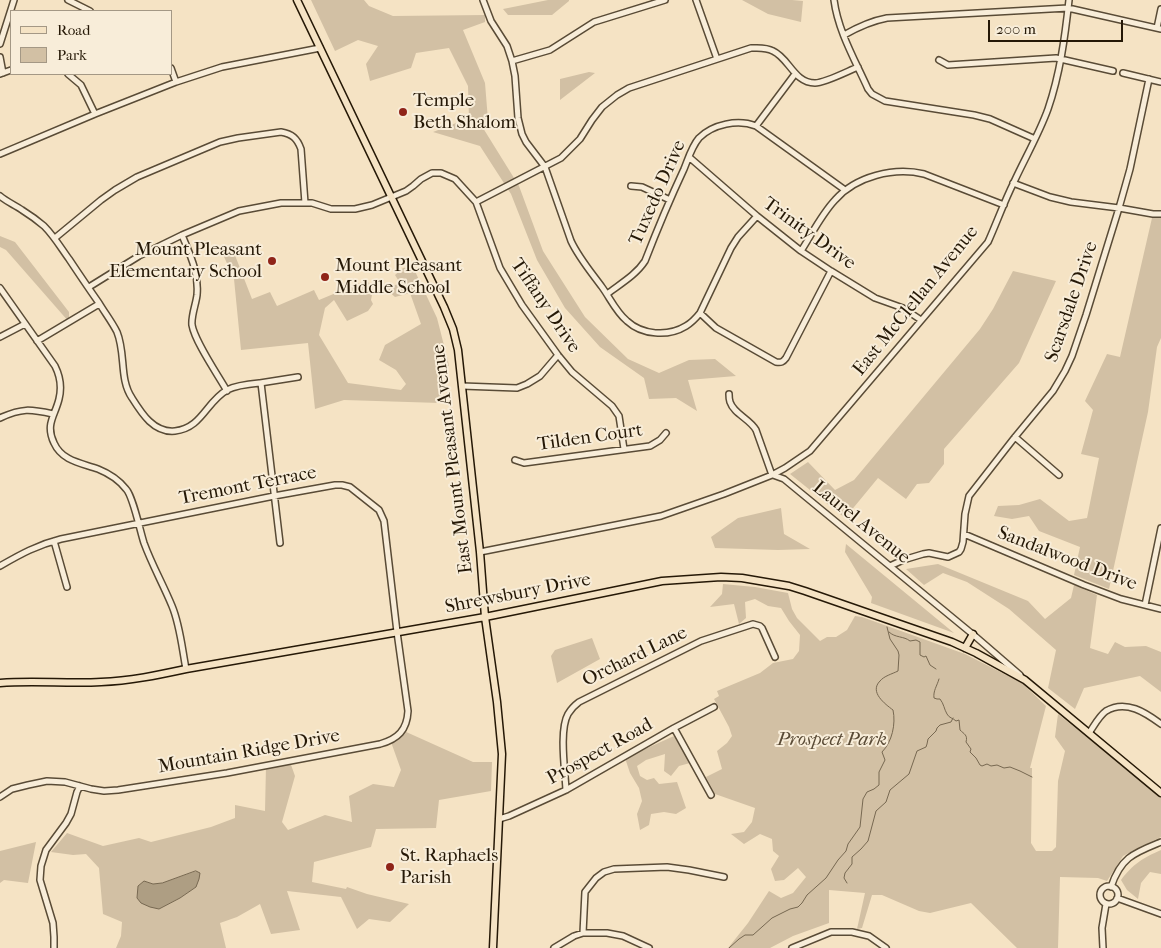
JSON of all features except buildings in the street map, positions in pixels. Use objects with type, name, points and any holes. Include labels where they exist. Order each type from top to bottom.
[{"type":"main road","name":"East Mount Pleasant Avenue","points":[[297,0],[444,307],[453,329],[458,350],[480,552],[485,617],[502,754],[493,948]]},
{"type":"main road","name":"Shrewsbury Drive","points":[[0,683],[119,681],[485,617],[662,581],[694,578],[735,578],[789,586],[952,642],[1026,680]]},
{"type":"main road","points":[[965,648],[973,634]]},
{"type":"main road","name":"Laurel Avenue","points":[[1026,680],[1161,793]]},
{"type":"street","points":[[68,0],[88,10]]},
{"type":"street","points":[[483,0],[491,21],[506,46],[512,61],[516,76],[518,118],[522,134],[545,167],[576,252],[626,320],[647,332],[662,333],[681,328],[693,320],[700,313],[731,248],[757,216]]},
{"type":"street","points":[[512,61],[550,50],[594,22],[665,0]]},
{"type":"street","points":[[696,0],[717,59]]},
{"type":"street","points":[[834,0],[844,35],[872,94],[884,101],[990,119],[1035,139]]},
{"type":"street","name":"East McClellan Avenue","points":[[772,475],[799,459],[815,446],[988,242],[1049,104],[1061,60],[1069,0]]},
{"type":"street","points":[[844,35],[875,20],[887,18],[1068,8],[1159,28],[1161,9]]},
{"type":"street","points":[[0,44],[10,13]]},
{"type":"street","points":[[476,202],[561,158],[574,147],[602,107],[629,88],[751,48],[762,47],[774,51],[794,74],[808,82],[821,82],[858,67]]},
{"type":"street","points":[[0,154],[176,82],[222,67],[320,48]]},
{"type":"street","points":[[0,57],[1,73]]},
{"type":"street","points":[[938,60],[948,65],[1056,58],[1113,71]]},
{"type":"street","points":[[172,71],[176,82]]},
{"type":"street","points":[[1122,73],[1161,82]]},
{"type":"street","points":[[756,126],[794,74]]},
{"type":"street","points":[[69,75],[81,85],[94,114]]},
{"type":"street","name":"Scarsdale Drive","points":[[890,566],[923,554],[935,554],[944,557],[952,556],[959,552],[964,534],[965,514],[969,496],[1065,372],[1086,315],[1119,208],[1130,169],[1149,79]]},
{"type":"street","name":"Tuxedo Drive","points":[[607,294],[642,266],[689,157],[698,140],[714,129],[730,123],[745,123],[756,126],[845,190]]},
{"type":"street","points":[[54,238],[101,200],[137,177],[220,142],[281,132],[294,136],[298,142],[305,203]]},
{"type":"street","name":"Trinity Drive","points":[[689,157],[801,251],[875,298],[903,308],[922,320]]},
{"type":"street","points":[[801,251],[836,198],[845,190],[858,183],[885,173],[913,172],[941,180],[1004,205]]},
{"type":"street","name":"Tiffany Drive","points":[[89,287],[139,256],[182,235],[239,211],[281,203],[312,203],[331,209],[356,209],[392,197],[413,186],[421,178],[442,173],[455,179],[476,202],[500,268],[522,305],[558,356],[572,372],[616,411],[619,416],[624,449]]},
{"type":"street","points":[[1013,184],[1071,202],[1161,214]]},
{"type":"street","points":[[631,186],[642,188],[670,200]]},
{"type":"street","points":[[0,196],[34,218],[54,238],[89,287],[118,334],[122,346],[124,377],[130,396],[141,412],[152,424],[160,429],[166,431],[184,429],[193,425],[220,395],[238,386],[298,377]]},
{"type":"street","points":[[182,235],[196,272],[197,297],[192,325],[198,342],[227,391]]},
{"type":"street","points":[[700,313],[716,328],[780,363],[786,358],[831,271]]},
{"type":"street","points":[[0,288],[55,366],[60,378],[60,397],[51,421],[51,433],[54,444],[71,460],[100,470],[119,482],[130,494],[154,567],[172,606],[186,669]]},
{"type":"street","points":[[37,341],[99,304]]},
{"type":"street","points":[[0,337],[25,324]]},
{"type":"street","points":[[462,386],[517,388],[540,376],[558,356]]},
{"type":"street","points":[[261,383],[280,543]]},
{"type":"street","points":[[480,552],[661,516],[772,475],[753,424],[734,409],[730,402],[729,394]]},
{"type":"street","points":[[0,418],[25,410],[53,414]]},
{"type":"street","name":"Tilden Court","points":[[515,460],[524,463],[650,446],[660,440],[666,433]]},
{"type":"street","points":[[1015,437],[1059,475]]},
{"type":"street","name":"Laurel Avenue","points":[[772,475],[784,479],[973,634],[1026,680]]},
{"type":"street","name":"Tremont Terrace","points":[[0,566],[43,543],[274,496],[342,485],[350,488],[379,510],[384,521],[397,632]]},
{"type":"street","points":[[1145,605],[1161,528]]},
{"type":"street","name":"Sandalwood Drive","points":[[964,534],[1084,586],[1161,609]]},
{"type":"street","points":[[54,541],[67,587]]},
{"type":"street","name":"Orchard Lane","points":[[566,790],[564,726],[568,713],[579,702],[701,641],[753,624],[762,628],[776,657]]},
{"type":"street","name":"Mountain Ridge Drive","points":[[0,797],[12,789],[47,781],[65,782],[104,791],[118,790],[227,773],[390,741],[402,730],[408,711],[397,632]]},
{"type":"street","name":"Prospect Road","points":[[499,819],[566,790],[714,707]]},
{"type":"street","points":[[1089,733],[1103,714],[1118,707],[1138,709],[1161,724]]},
{"type":"street","points":[[674,728],[711,795]]},
{"type":"street","points":[[54,948],[53,923],[40,880],[41,866],[46,850],[68,818],[80,786]]},
{"type":"street","points":[[1111,887],[1124,862],[1136,853],[1161,842]]},
{"type":"street","points":[[583,933],[585,892],[596,878],[604,872],[614,869],[667,867],[724,877]]},
{"type":"street","points":[[1109,886],[1116,891],[1117,898],[1111,904],[1106,904],[1101,900],[1100,892],[1103,888],[1109,886]]},
{"type":"street","points":[[1117,898],[1161,914]]},
{"type":"street","points":[[1103,948],[1102,928],[1106,904]]},
{"type":"street","points":[[792,948],[831,932],[852,932],[869,936],[886,948]]},
{"type":"street","points":[[554,948],[583,933],[607,933],[624,936],[649,948]]},
{"type":"green space","points":[[311,0],[364,0],[369,6],[393,16],[485,15],[485,22],[463,30],[485,83],[488,120],[483,128],[519,186],[543,251],[585,317],[628,359],[659,373],[689,360],[715,359],[736,376],[688,380],[697,411],[676,398],[649,399],[644,378],[600,347],[565,308],[537,260],[511,194],[480,146],[433,132],[469,118],[468,86],[449,48],[416,53],[411,68],[370,81],[366,64],[378,46],[358,40],[335,51]]},
{"type":"green space","points":[[548,0],[569,1],[552,15],[508,15],[503,9]]},
{"type":"green space","points":[[742,0],[803,1],[801,22],[768,14]]},
{"type":"green space","points":[[589,72],[595,73],[560,100],[560,79]]},
{"type":"green space","points":[[1161,217],[1161,338],[1157,347],[1148,412],[1109,589],[1074,575],[1080,547],[1039,531],[1029,516],[1012,519],[994,516],[998,506],[1019,505],[1040,499],[1069,521],[1087,518],[1099,458],[1081,454],[1093,410],[1085,401],[1107,354],[1120,357],[1152,218]]},
{"type":"green space","points":[[0,236],[15,242],[69,312],[69,322],[6,250],[0,247]]},
{"type":"green space","points":[[231,245],[252,299],[270,292],[277,306],[314,290],[319,300],[367,280],[373,289],[371,300],[373,304],[368,311],[347,321],[334,300],[325,308],[319,335],[348,383],[401,390],[406,384],[396,370],[379,360],[385,345],[421,324],[410,293],[395,297],[386,289],[400,283],[395,275],[403,268],[413,267],[437,318],[449,366],[445,367],[440,403],[344,400],[315,409],[308,343],[241,350],[234,279],[221,250]]},
{"type":"green space","points":[[1013,271],[1056,281],[1019,363],[944,449],[944,464],[929,483],[917,484],[906,499],[878,478],[845,518],[790,474],[808,462],[835,490],[854,480],[980,329]]},
{"type":"green space","points":[[781,508],[784,534],[810,549],[715,548],[711,537],[738,518]]},
{"type":"green space","points":[[846,544],[954,633],[871,603],[872,597],[845,552]]},
{"type":"green space","points":[[938,564],[1028,601],[1045,619],[1071,598],[1074,585],[1097,595],[1090,648],[1108,654],[1115,642],[1125,647],[1146,646],[1161,652],[1161,692],[1140,676],[1084,688],[1075,709],[1048,688],[1056,650],[1009,609],[967,582],[943,573],[924,585],[906,569]]},
{"type":"green space","name":"Prospect Park","points":[[723,584],[788,593],[792,609],[797,618],[820,641],[827,637],[836,637],[847,630],[855,616],[862,617],[965,654],[1022,683],[1046,706],[1030,768],[1032,768],[1031,843],[1036,851],[1052,851],[1056,847],[1058,781],[1065,751],[1055,737],[1058,714],[1161,796],[1161,837],[1123,856],[1107,881],[1098,878],[1060,877],[1058,948],[1017,948],[971,903],[930,913],[919,911],[882,895],[872,895],[862,928],[857,929],[865,893],[829,890],[829,923],[793,936],[770,948],[728,948],[748,923],[769,891],[781,898],[793,893],[806,877],[798,868],[784,880],[775,881],[771,869],[779,856],[773,851],[772,839],[760,834],[744,844],[731,834],[744,832],[752,822],[755,808],[715,794],[706,777],[722,769],[717,751],[732,736],[714,699],[719,696],[717,691],[760,673],[773,663],[793,659],[799,651],[800,635],[781,608],[768,606],[755,599],[745,602],[746,618],[739,624],[734,604],[710,607],[722,594]]},
{"type":"green space","points":[[592,638],[600,659],[557,683],[551,656],[555,650]]},
{"type":"green space","points":[[404,731],[473,762],[492,762],[491,791],[439,800],[436,828],[376,829],[371,847],[314,862],[312,882],[346,889],[347,887],[409,904],[390,922],[369,919],[357,929],[341,897],[287,891],[300,930],[271,934],[260,904],[237,917],[220,923],[226,948],[116,948],[121,936],[122,922],[103,914],[99,868],[86,854],[73,855],[51,852],[67,833],[103,846],[139,838],[151,842],[211,827],[235,818],[235,805],[265,811],[266,766],[290,762],[295,776],[282,822],[288,830],[325,815],[352,822],[349,796],[373,784],[394,787],[401,770],[391,742]],"holes":[[[196,871],[196,887],[159,909],[137,898],[138,886],[144,881],[153,884],[162,883]]]},
{"type":"green space","points":[[674,736],[690,763],[679,766],[671,776],[664,771],[665,754],[646,760],[637,766],[640,776],[647,780],[654,778],[659,784],[677,782],[686,808],[676,814],[664,812],[651,814],[649,825],[640,830],[637,814],[642,801],[639,788],[630,773],[625,758]]},
{"type":"green space","points":[[36,842],[28,883],[4,880],[0,883],[0,851]]},
{"type":"green space","points":[[1161,850],[1161,874],[1150,872],[1141,883],[1138,899],[1127,890],[1121,880],[1139,862]]},
{"type":"shaded area","points":[[196,871],[200,873],[196,887],[159,909],[141,903],[137,898],[138,886],[144,881],[153,884],[162,883]]},
{"type":"waterway","points":[[729,948],[745,935],[753,935],[772,918],[798,907],[807,895],[826,878],[846,851],[848,844],[860,827],[863,799],[867,792],[879,785],[879,772],[885,760],[882,752],[891,738],[893,727],[893,710],[879,697],[876,689],[882,679],[898,671],[899,655],[890,639],[887,627]]},
{"type":"waterway","points":[[889,632],[910,641],[916,640],[920,642],[920,655],[926,656],[930,665],[936,669]]},
{"type":"waterway","points":[[939,679],[934,698],[940,699],[949,716],[956,721],[959,720],[960,730],[966,736],[966,742],[971,749],[970,752],[980,765],[1010,767],[1032,777]]},
{"type":"waterway","points":[[847,883],[844,878],[845,873],[852,864],[852,857],[868,841],[876,811],[886,802],[890,790],[909,774],[917,751],[926,747],[928,739],[940,725],[951,722],[953,718]]},
{"type":"place","name":"Temple Beth Shalom","points":[[403,112]]},
{"type":"place","name":"Mount Pleasant Elementary School","points":[[272,261]]},
{"type":"place","name":"Mount Pleasant Middle School","points":[[325,277]]},
{"type":"place","name":"St. Raphaels Parish","points":[[390,867]]}]
